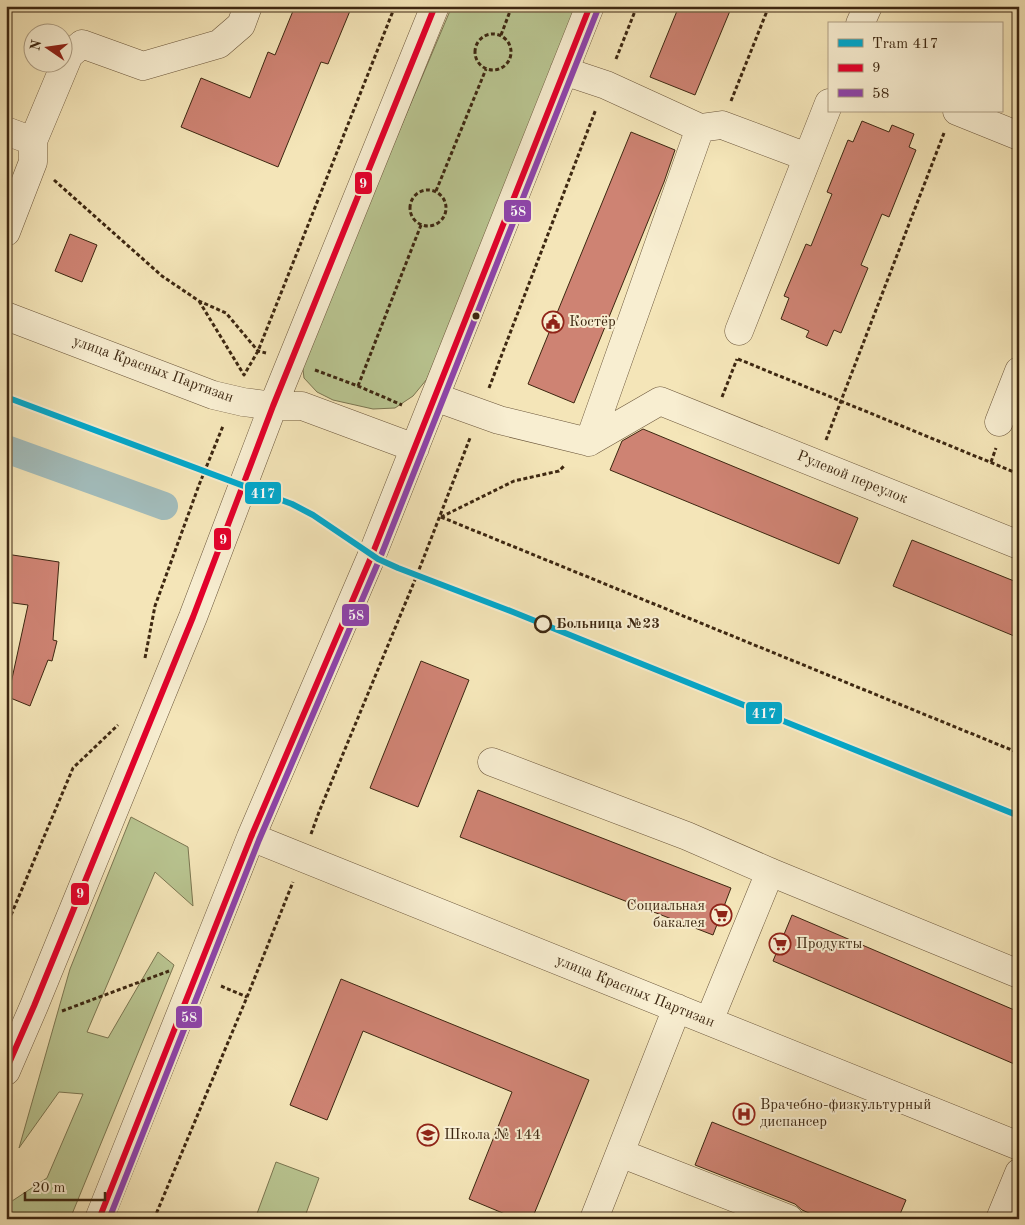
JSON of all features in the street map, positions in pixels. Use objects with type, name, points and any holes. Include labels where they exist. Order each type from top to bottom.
[{"type":"street","points":[[6,232],[69,55],[82,44],[143,66],[219,44],[241,25],[248,6]]},
{"type":"street","points":[[6,1071],[193,616],[273,406],[435,6]]},
{"type":"street","points":[[99,1219],[251,837],[367,567],[590,6]]},
{"type":"street","points":[[861,22],[868,6]]},
{"type":"street","points":[[564,71],[606,85],[711,126],[807,157]]},
{"type":"street","points":[[739,331],[828,105]]},
{"type":"street","points":[[951,120],[1019,136]]},
{"type":"street","points":[[435,397],[499,420],[588,442],[711,126]]},
{"type":"street","points":[[6,131],[33,152]]},
{"type":"street","name":"улица Красных Партизан","points":[[6,316],[213,395],[273,406],[302,406],[415,448]]},
{"type":"street","points":[[999,422],[1019,371]]},
{"type":"street","name":"Рулевой переулок","points":[[588,442],[660,401],[1019,545]]},
{"type":"street","points":[[492,762],[687,836],[1019,974]]},
{"type":"street","name":"улица Красных Партизан","points":[[251,837],[1019,1146]]},
{"type":"street","points":[[709,1021],[770,872]]},
{"type":"street","points":[[594,1219],[677,1008]]},
{"type":"street","points":[[620,1153],[789,1219]]},
{"type":"street","points":[[1000,1219],[1019,1173]]},
{"type":"path","points":[[198,301],[244,375],[258,351],[395,6]]},
{"type":"path","points":[[501,34],[512,6]]},
{"type":"path","points":[[154,1219],[247,997],[303,858],[319,812],[440,517],[637,6]]},
{"type":"path","points":[[711,126],[769,6]]},
{"type":"path","points":[[501,34],[507,39],[512,48],[510,61],[504,67],[497,70],[486,69],[480,65],[476,58],[476,46],[484,35],[501,34]]},
{"type":"path","points":[[436,191],[486,69]]},
{"type":"path","points":[[817,464],[951,120]]},
{"type":"path","points":[[33,152],[162,276],[198,301],[226,313],[258,351],[267,353]]},
{"type":"path","points":[[428,189],[436,191],[445,200],[447,207],[445,216],[435,226],[421,225],[413,220],[410,214],[412,199],[420,191],[428,189]]},
{"type":"path","points":[[358,386],[421,225]]},
{"type":"path","points":[[712,422],[737,358],[1019,474]]},
{"type":"path","points":[[310,368],[403,405]]},
{"type":"path","points":[[144,664],[155,606],[199,485],[227,418]]},
{"type":"path","points":[[440,517],[514,481],[559,471],[588,442]]},
{"type":"path","points":[[440,517],[1019,753]]},
{"type":"path","points":[[6,927],[73,768],[120,724]]},
{"type":"path","points":[[55,1014],[176,968]]},
{"type":"path","points":[[220,986],[247,997]]},
{"type":"green space","points":[[452,6],[582,6],[427,379],[413,396],[395,408],[373,409],[333,400],[317,392],[304,378],[302,361]]},
{"type":"green space","points":[[131,817],[188,847],[193,906],[155,872],[87,1032],[108,1038],[158,952],[174,965],[70,1219],[6,1219],[6,1205],[47,1178],[83,1094],[59,1092],[19,1148],[70,969]]},
{"type":"green space","points":[[276,1162],[319,1178],[304,1219],[255,1219]]},
{"type":"building","points":[[295,6],[352,6],[328,64],[321,62],[278,167],[181,127],[201,78],[250,98],[268,52],[275,55]]},
{"type":"building","points":[[679,6],[732,6],[695,95],[650,77]]},
{"type":"building","points":[[862,121],[889,132],[892,125],[914,134],[909,147],[916,150],[889,217],[882,214],[861,265],[868,268],[841,333],[834,330],[827,346],[806,337],[809,331],[781,319],[789,298],[784,296],[806,244],[811,246],[832,194],[827,192],[848,140],[853,142]]},
{"type":"building","points":[[631,132],[675,150],[664,182],[574,403],[528,384]]},
{"type":"building","points":[[70,234],[97,245],[82,282],[55,271]]},
{"type":"building","points":[[643,429],[858,518],[839,564],[610,470],[622,441]]},
{"type":"building","points":[[912,540],[1019,583],[1019,638],[893,586]]},
{"type":"building","points":[[6,554],[59,562],[53,640],[57,641],[52,661],[48,660],[30,706],[8,697],[28,605],[6,602]]},
{"type":"building","points":[[421,661],[469,680],[418,807],[370,788]]},
{"type":"building","points":[[478,790],[731,888],[713,935],[460,837]]},
{"type":"building","points":[[792,915],[1019,1012],[1019,1066],[773,961]]},
{"type":"building","points":[[341,979],[589,1080],[532,1219],[517,1219],[469,1199],[512,1092],[363,1031],[327,1120],[290,1105]]},
{"type":"building","points":[[712,1122],[906,1200],[898,1219],[823,1219],[802,1210],[795,1204],[695,1165]]},
{"type":"waterway","points":[[6,449],[164,506]]},
{"type":"tram line","name":"417","points":[[6,397],[292,504],[313,515],[378,559],[398,568],[513,612],[1019,816]]},
{"type":"transit line","name":"9","points":[[6,1070],[193,617],[273,406],[435,6]]},
{"type":"transit line","name":"9","points":[[99,1219],[251,837],[372,555],[590,6]]},
{"type":"transit line","name":"58","points":[[109,1219],[259,840],[380,558],[598,9]]},
{"type":"place","name":"Костёр","points":[[553,322]]},
{"type":"place","name":"Больница №23","points":[[543,624]]},
{"type":"place","name":"Социальная бакалея","points":[[721,915]]},
{"type":"place","name":"Продукты","points":[[780,944]]},
{"type":"place","name":"Врачебно-физкультурный диспансер","points":[[744,1114]]},
{"type":"place","name":"Школа № 144","points":[[428,1135]]}]
